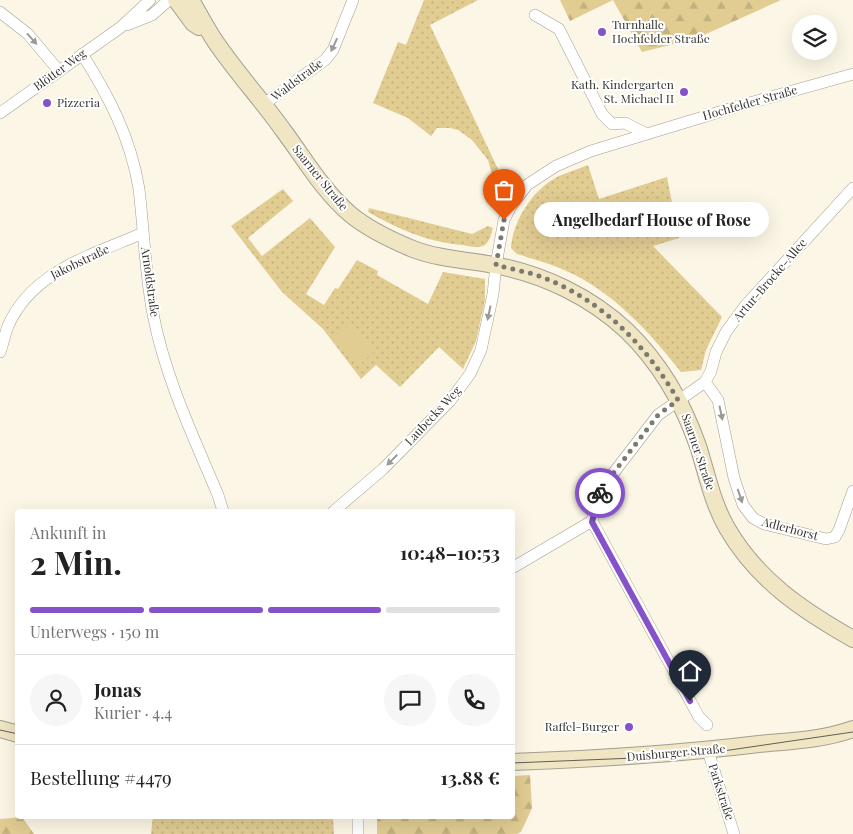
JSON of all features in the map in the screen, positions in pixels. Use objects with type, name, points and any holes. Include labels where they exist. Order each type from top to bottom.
[{"type":"main road","name":"Saarner Straße","points":[[176,0],[193,23],[213,38]]},
{"type":"main road","name":"Saarner Straße","points":[[191,0],[213,38],[322,183],[350,214],[381,235],[416,250],[446,258],[496,265],[534,275],[565,288],[597,307],[626,330],[650,356],[678,400],[698,446],[714,501],[726,526],[744,552],[757,569],[779,591],[823,622],[853,639]]},
{"type":"main road","points":[[0,729],[15,733]]},
{"type":"main road","name":"Duisburger Straße","points":[[515,762],[648,756],[708,751],[848,733]]},
{"type":"street","name":"Blötter Weg","points":[[0,113],[121,27],[150,0]]},
{"type":"street","name":"Blötter Weg","points":[[121,27],[152,16],[169,0]]},
{"type":"street","name":"Waldstraße","points":[[264,104],[325,60],[333,50],[354,0]]},
{"type":"street","points":[[0,12],[28,34],[59,71]]},
{"type":"street","points":[[535,15],[560,29],[602,114],[612,124],[625,123],[647,134]]},
{"type":"street","name":"Arnoldstraße","points":[[82,54],[118,116],[130,153],[138,188],[153,313],[164,360],[178,401],[223,509]]},
{"type":"street","name":"Hochfelder Straße","points":[[496,265],[504,220],[511,206],[527,185],[556,166],[591,152],[647,134],[853,74]]},
{"type":"street","name":"Artur-Brocke-Allee","points":[[705,382],[726,332],[744,306],[853,188]]},
{"type":"street","name":"Jakobstraße","points":[[0,352],[4,324],[32,290],[70,264],[143,233]]},
{"type":"street","name":"Laubecks Weg","points":[[336,509],[383,469],[437,415],[470,374],[481,350],[493,294],[496,265]]},
{"type":"street","points":[[705,382],[658,415],[602,488],[596,503],[592,522],[699,717],[707,726]]},
{"type":"street","name":"Adlerhorst","points":[[705,382],[718,400],[734,478],[743,505],[754,518],[764,524],[826,539],[834,537],[839,530],[853,491]]},
{"type":"street","points":[[515,566],[592,522]]},
{"type":"street","name":"Parkstraße","points":[[708,751],[734,834]]},
{"type":"street","points":[[358,819],[358,834]]},
{"type":"green space","points":[[424,0],[478,0],[430,25],[505,184],[496,188],[488,160],[472,140],[458,130],[437,128],[431,136],[408,118],[373,103],[398,42],[406,45]]},
{"type":"green space","points":[[560,0],[613,0],[570,21]]},
{"type":"green space","points":[[613,0],[781,0],[695,39],[642,52]]},
{"type":"green space","points":[[588,165],[599,199],[667,177],[679,238],[653,246],[722,317],[706,350],[701,370],[681,372],[629,314],[598,289],[558,268],[517,254],[511,248],[520,216],[533,197],[559,176]]},
{"type":"green space","points":[[283,189],[293,201],[248,238],[262,256],[310,218],[335,247],[306,294],[324,305],[335,288],[338,289],[357,260],[378,271],[377,275],[428,304],[443,272],[485,279],[485,300],[476,341],[463,369],[439,347],[400,387],[376,365],[361,379],[323,329],[282,292],[231,226]]},
{"type":"green space","points":[[369,208],[472,234],[488,226],[493,228],[488,242],[479,247],[448,243],[424,238],[402,229],[368,212]]},
{"type":"green space","points":[[352,323],[375,351],[359,365],[335,337]]},
{"type":"green space","points":[[530,775],[532,808],[521,832],[517,834],[377,834],[377,819],[515,819],[515,776]]},
{"type":"green space","points":[[0,819],[23,819],[34,834],[0,834]]},
{"type":"green space","points":[[153,819],[333,819],[334,834],[151,834]]},
{"type":"tram line","points":[[0,730],[15,733]]},
{"type":"tram line","points":[[515,763],[659,757],[723,751],[853,732]]},
{"type":"way so far","points":[[504,220],[496,265],[534,275],[565,288],[597,307],[626,330],[650,356],[678,400],[658,415],[600,493]]},
{"type":"place","name":"Turnhalle Hochfelder Straße","points":[[602,32]]},
{"type":"place","name":"Kath. Kindergarten St. Michael II","points":[[684,92]]},
{"type":"place","name":"Pizzeria","points":[[47,103]]},
{"type":"place","name":"Angelbedarf House of Rose","points":[[504,220]]},
{"type":"place","name":"Raffel-Burger","points":[[629,727]]},
{"type":"route","points":[[600,493],[592,522],[690,701]]}]
